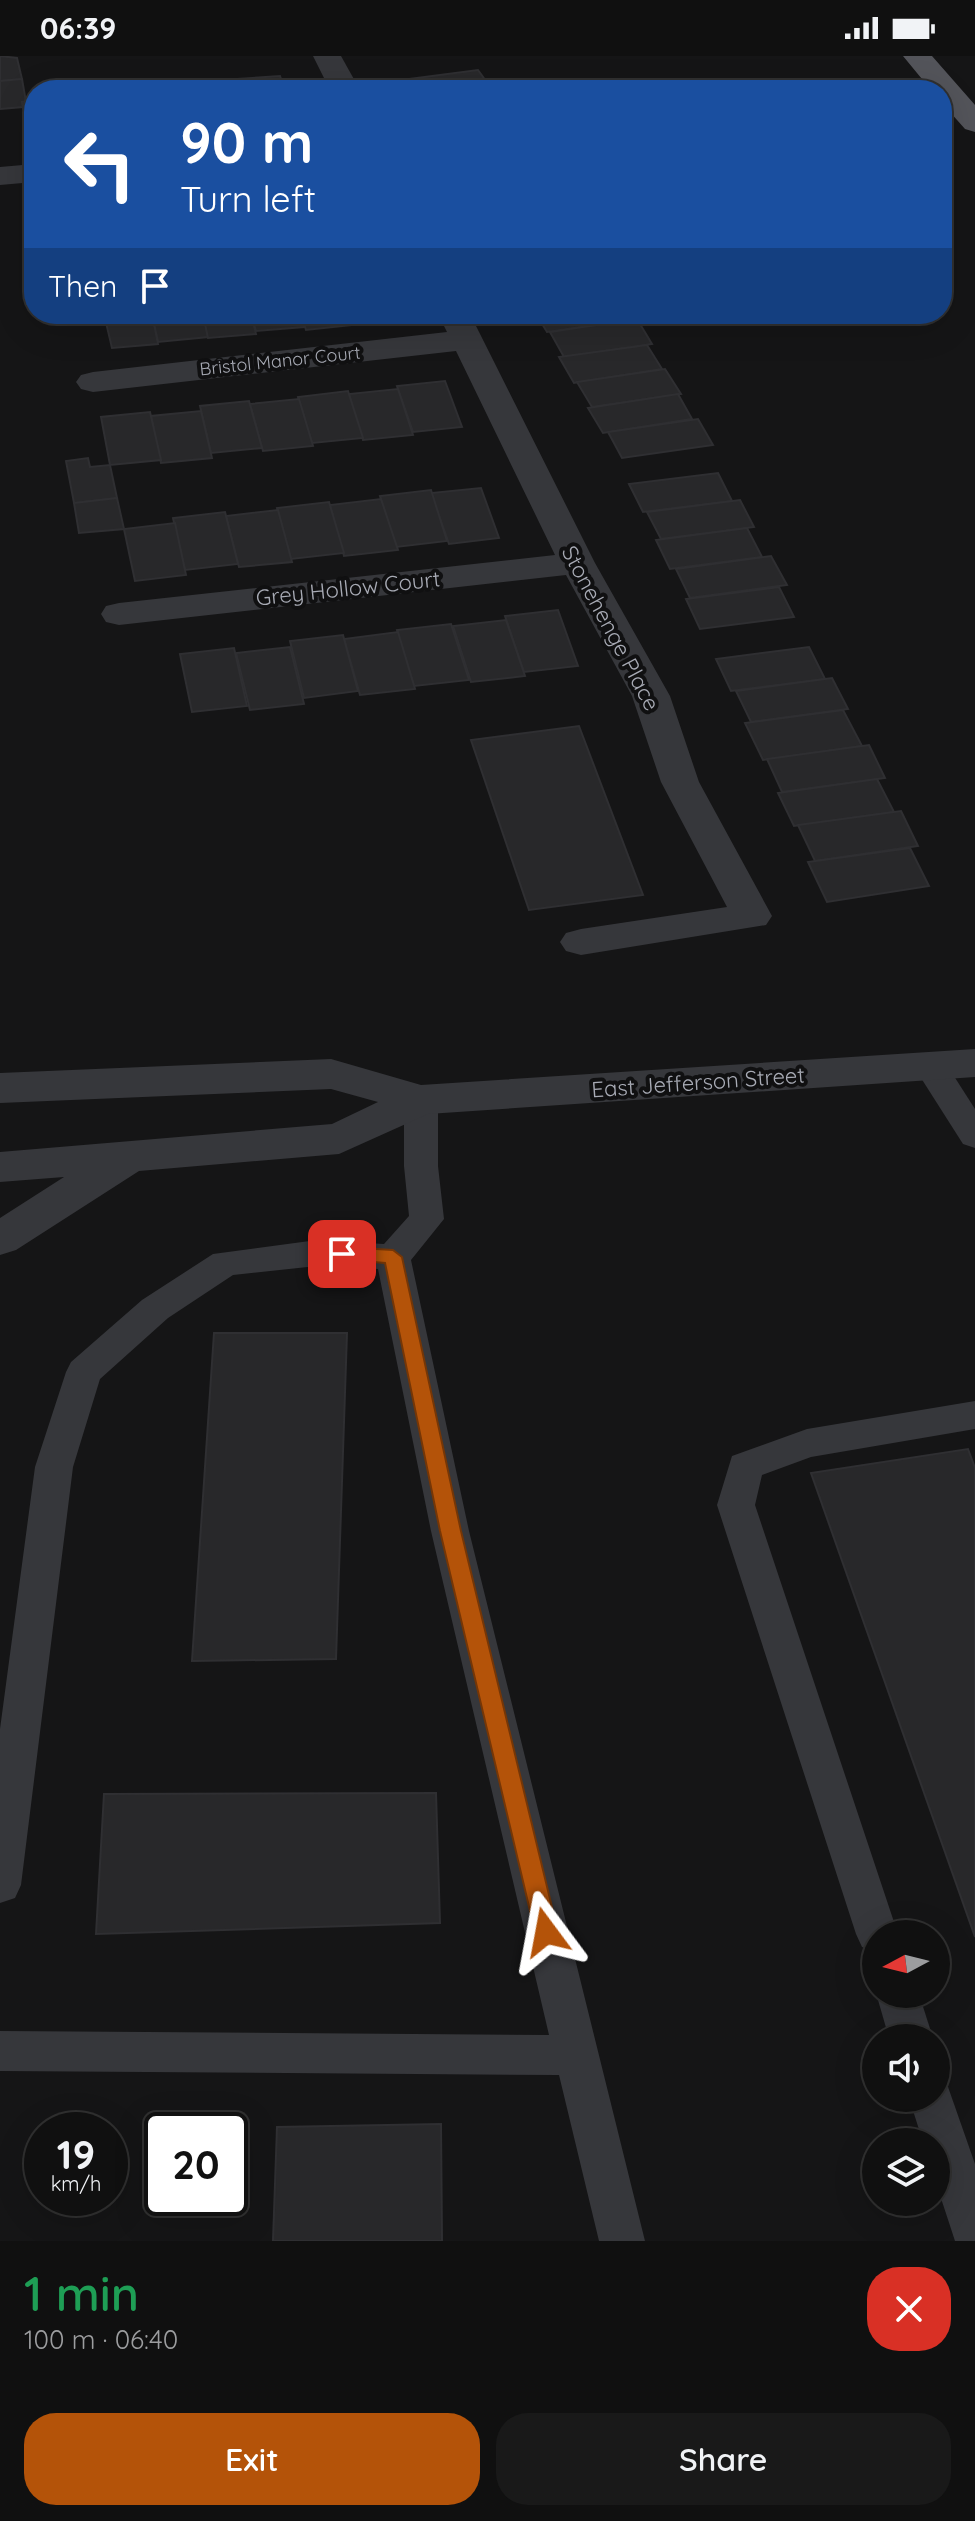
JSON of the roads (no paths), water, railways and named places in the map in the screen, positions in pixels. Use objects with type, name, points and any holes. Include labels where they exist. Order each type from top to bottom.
[{"type":"main road","points":[[917,56],[938,80]]},
{"type":"main road","points":[[952,96],[975,123]]},
{"type":"street","points":[[327,56],[340,80]]},
{"type":"street","points":[[0,176],[24,174]]},
{"type":"street","name":"Bristol Manor Court","points":[[93,382],[460,327]]},
{"type":"street","name":"Stonehenge Place","points":[[460,327],[577,563],[651,696],[680,782],[752,916],[581,942]]},
{"type":"street","name":"Grey Hollow Court","points":[[119,614],[577,563]]},
{"type":"street","name":"East Jefferson Street","points":[[0,1088],[331,1074],[421,1100],[975,1063]]},
{"type":"street","name":"East Jefferson Street","points":[[0,1167],[339,1139],[421,1100]]},
{"type":"street","points":[[0,1239],[128,1158]]},
{"type":"lane","points":[[931,1067],[975,1136]]},
{"type":"lane","points":[[393,1257],[427,1219],[421,1166],[421,1100]]},
{"type":"lane","points":[[0,1885],[54,1467],[84,1372],[155,1309],[225,1263],[317,1253],[393,1257]]},
{"type":"lane","points":[[393,1257],[450,1531],[622,2241]]},
{"type":"lane","points":[[872,1920],[736,1505],[745,1466],[795,1448],[975,1415]]},
{"type":"lane","points":[[0,2051],[576,2055]]},
{"type":"lane","points":[[936,2112],[975,2234]]}]
